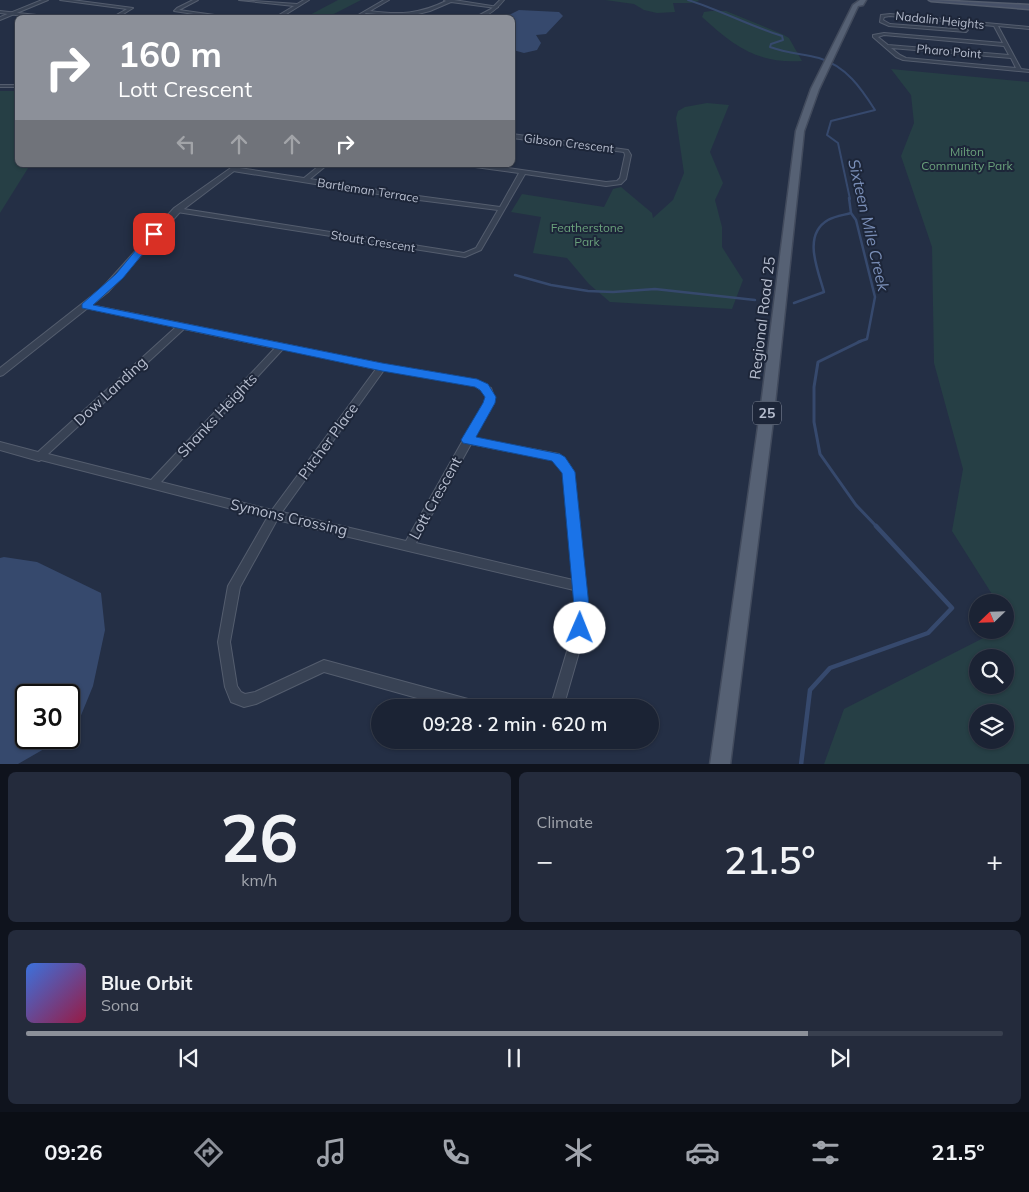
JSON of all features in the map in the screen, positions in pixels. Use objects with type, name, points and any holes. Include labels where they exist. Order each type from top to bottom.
[{"type":"main road","name":"Regional Road 25","points":[[720,764],[767,413],[800,131],[803,117],[855,3],[861,4],[863,0]]},
{"type":"main road","points":[[931,0],[1029,6]]},
{"type":"main road","points":[[962,0],[1029,6]]},
{"type":"street","points":[[0,19],[46,0]]},
{"type":"street","points":[[62,0],[131,8],[118,15]]},
{"type":"street","points":[[196,0],[176,11],[209,15]]},
{"type":"street","points":[[240,0],[298,5]]},
{"type":"street","points":[[281,15],[308,0]]},
{"type":"street","points":[[360,15],[387,0]]},
{"type":"street","points":[[444,0],[496,7]]},
{"type":"street","points":[[481,15],[496,7],[502,0]]},
{"type":"street","points":[[1010,0],[1024,0]]},
{"type":"street","points":[[412,15],[436,8],[450,1]]},
{"type":"street","points":[[0,12],[30,15]]},
{"type":"street","points":[[366,12],[398,15]]},
{"type":"street","name":"Nadalin Heights","points":[[966,31],[887,24],[881,21],[882,16],[890,15],[1029,28]]},
{"type":"street","points":[[962,22],[970,42]]},
{"type":"street","points":[[996,26],[1020,70]]},
{"type":"street","points":[[1007,45],[884,34],[875,36],[898,56],[905,59],[1029,71]]},
{"type":"street","name":"Pharo Point","points":[[886,46],[1013,57]]},
{"type":"street","points":[[0,86],[15,86]]},
{"type":"street","name":"Gibson Crescent","points":[[515,136],[626,150],[628,155],[623,179],[616,184],[523,172]]},
{"type":"street","points":[[0,373],[86,306],[119,276],[166,220],[177,210],[236,167]]},
{"type":"street","name":"Bartleman Terrace","points":[[236,167],[403,196],[502,209]]},
{"type":"street","points":[[306,180],[322,167]]},
{"type":"street","points":[[488,167],[523,172]]},
{"type":"street","name":"Stoutt Crescent","points":[[177,210],[458,255],[470,254],[479,249],[523,172]]},
{"type":"street","name":"Lott Crescent","points":[[86,306],[382,367],[477,383],[484,387],[490,397],[489,403],[409,545]]},
{"type":"street","name":"Dow Landing","points":[[39,457],[182,326]]},
{"type":"street","name":"Shanks Heights","points":[[153,484],[281,346]]},
{"type":"street","name":"Pitcher Place","points":[[382,367],[274,515],[234,586],[224,642],[231,687],[236,697],[244,701],[256,698],[324,666],[446,699]]},
{"type":"street","points":[[468,440],[556,457],[565,466],[570,482],[581,606],[580,628],[559,699]]},
{"type":"street","name":"Symons Crossing","points":[[0,446],[274,515],[578,586]]},
{"type":"green space","points":[[338,0],[361,0],[332,15],[310,15]]},
{"type":"green space","points":[[605,0],[699,1],[673,3],[675,12],[657,13],[644,10],[634,4]]},
{"type":"green space","points":[[726,11],[782,34],[789,38],[802,61],[772,59],[747,51],[725,37],[702,17],[704,12]]},
{"type":"green space","name":"Milton Community Park","points":[[891,69],[1029,82],[1029,764],[824,764],[844,709],[981,639],[1014,639],[1014,594],[992,594],[952,531],[963,469],[934,363],[932,247],[901,156],[914,123],[911,95]]},
{"type":"green space","points":[[0,91],[15,91],[15,167],[29,167],[0,213]]},
{"type":"green space","name":"Featherstone Park","points":[[707,103],[729,105],[710,152],[723,183],[715,200],[722,227],[722,247],[743,280],[732,309],[610,302],[589,284],[567,258],[533,253],[541,217],[511,212],[522,194],[604,207],[613,189],[621,187],[652,213],[653,218],[673,200],[684,173],[676,118],[678,111],[685,107]]},
{"type":"water","points":[[519,10],[559,12],[563,16],[546,34],[536,35],[541,43],[537,50],[524,53],[515,51],[515,15],[509,15]]},
{"type":"water","points":[[0,558],[37,562],[101,593],[105,630],[93,686],[80,718],[80,684],[15,684],[15,749],[44,749],[18,764],[0,764]]},
{"type":"waterway","name":"Sixteen Mile Creek","points":[[688,0],[782,36],[783,40],[771,44],[770,47],[829,62],[845,72],[858,86],[875,110],[831,121],[827,135],[838,143],[850,199]]},
{"type":"waterway","name":"Sixteen Mile Creek","points":[[849,198],[851,213]]},
{"type":"waterway","points":[[794,303],[824,292],[814,253],[816,234],[820,226],[828,220],[851,213]]},
{"type":"waterway","name":"Sixteen Mile Creek","points":[[851,213],[856,220],[875,297],[867,339],[861,341]]},
{"type":"waterway","points":[[515,275],[551,285],[588,291],[613,292],[655,289],[755,300]]},
{"type":"waterway","name":"Sixteen Mile Creek","points":[[861,341],[818,362],[814,387],[814,422],[820,454],[856,505],[877,527]]},
{"type":"waterway","name":"Sixteen Mile Creek","points":[[801,764],[810,690],[830,668],[928,633],[952,608],[876,526]]},
{"type":"route","points":[[154,234],[119,276],[86,306],[382,367],[477,383],[488,390],[489,403],[468,440],[556,457],[569,472],[581,606],[580,628]]}]
